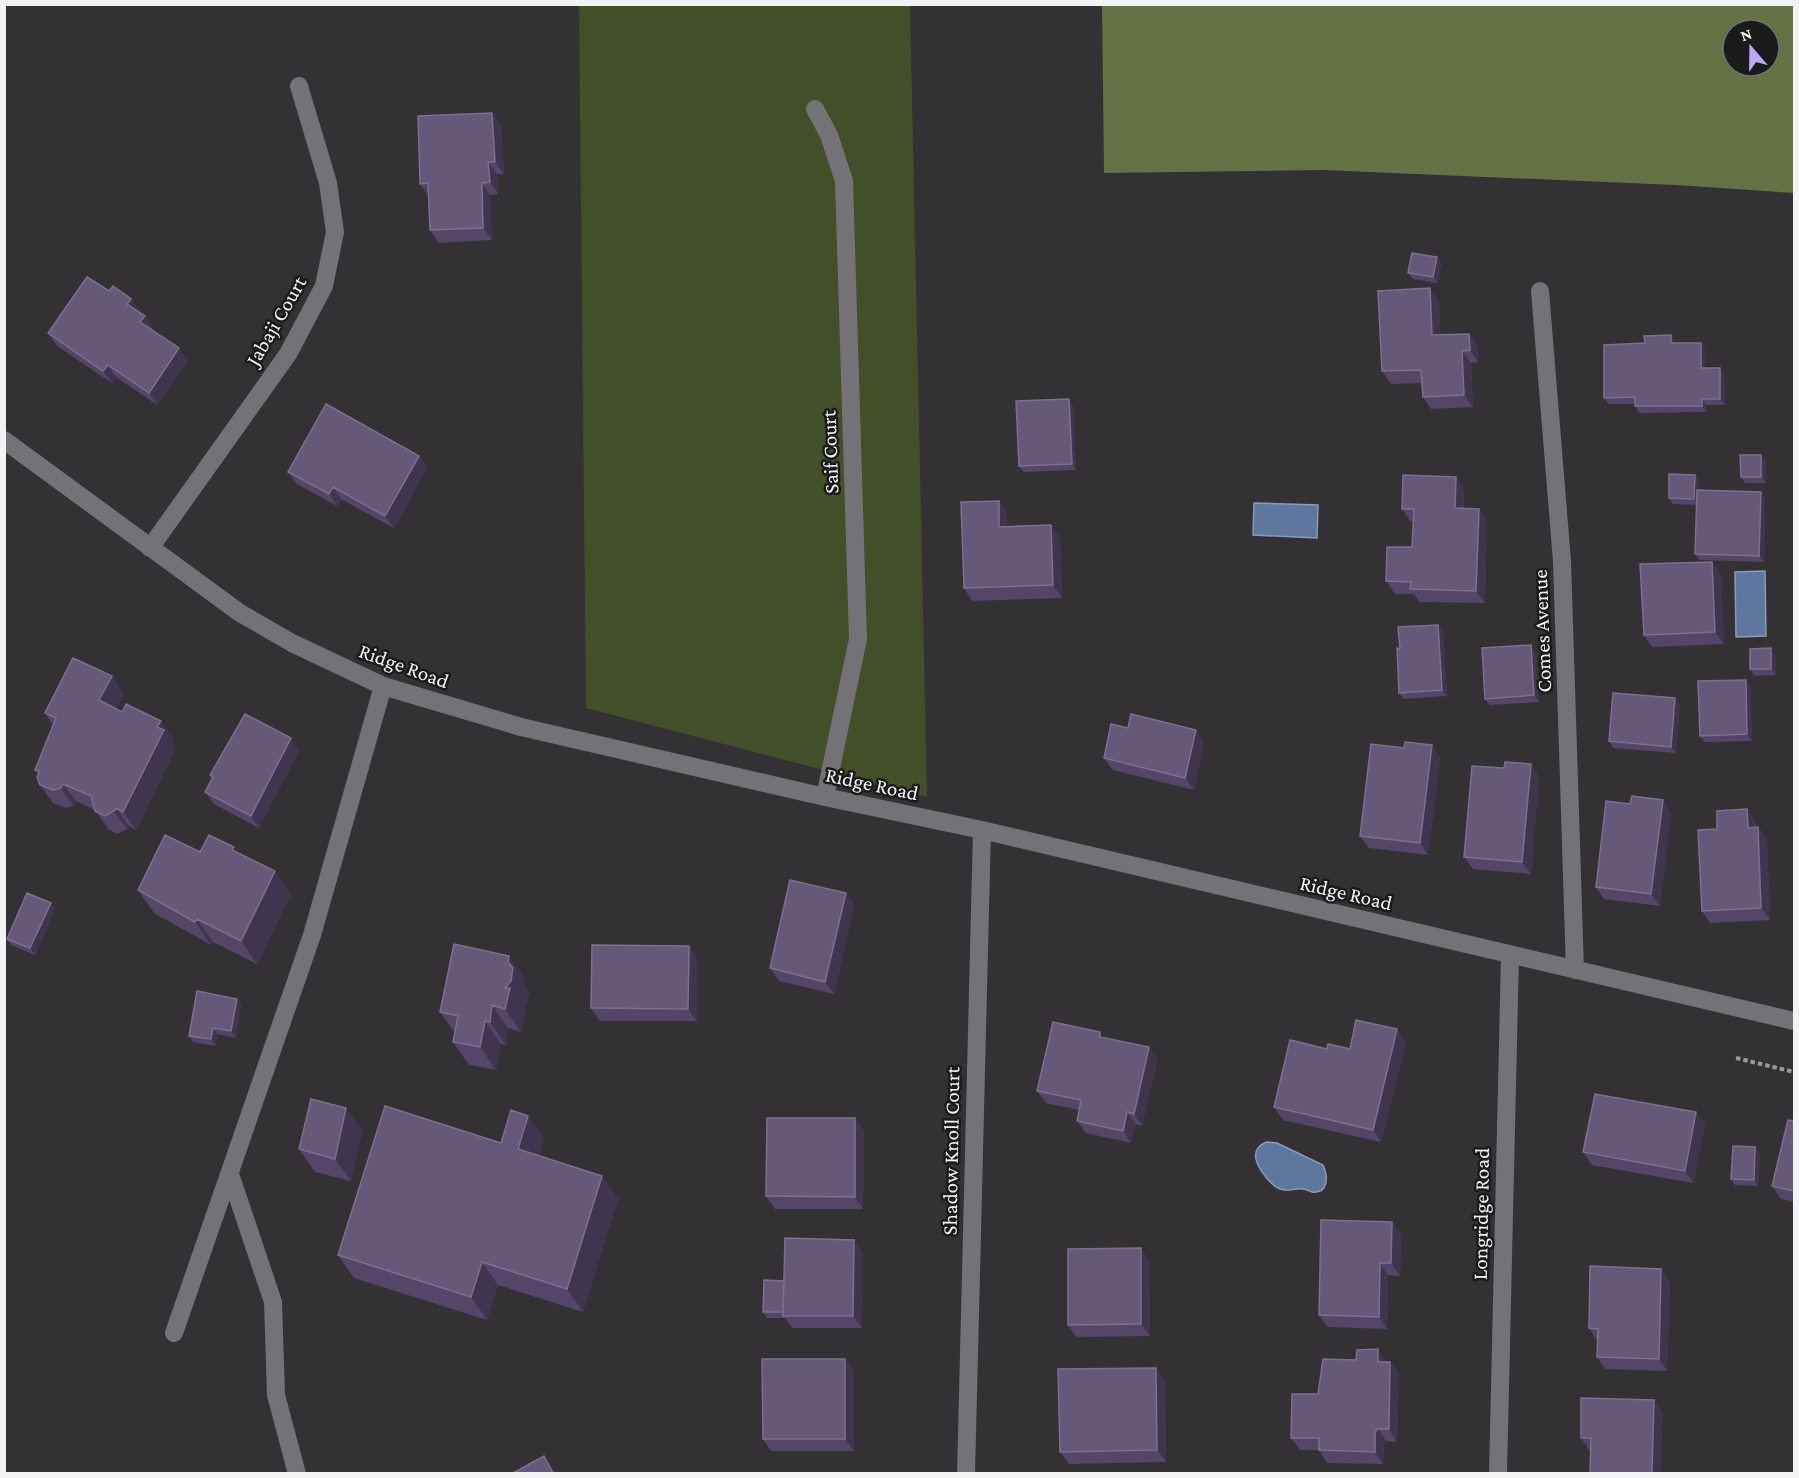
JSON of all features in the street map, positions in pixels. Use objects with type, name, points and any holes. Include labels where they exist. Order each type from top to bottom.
[{"type":"street","name":"Jabaji Court","points":[[150,548],[288,354],[324,286],[335,232],[328,183],[299,86]]},
{"type":"street","name":"Saif Court","points":[[815,109],[829,135],[844,181],[858,639],[825,797]]},
{"type":"street","name":"Comes Avenue","points":[[1540,291],[1562,561],[1575,970]]},
{"type":"street","name":"Ridge Road","points":[[4,440],[240,613],[342,668],[383,686],[520,727],[825,797],[982,830],[1794,1021]]},
{"type":"street","points":[[174,1333],[312,935],[383,686]]},
{"type":"street","name":"Shadow Knoll Court","points":[[966,1473],[982,830]]},
{"type":"street","name":"Longridge Road","points":[[1498,1473],[1510,955]]},
{"type":"street","points":[[230,1174],[273,1302],[276,1395],[297,1473]]},
{"type":"path","points":[[1736,1058],[1794,1072]]},
{"type":"green space","points":[[579,5],[910,5],[927,797],[586,708]]},
{"type":"green space","points":[[1102,5],[1794,5],[1794,193],[1676,185],[1323,170],[1104,173]]},
{"type":"water","points":[[1254,503],[1318,505],[1317,538],[1253,535]]},
{"type":"water","points":[[1765,571],[1766,636],[1736,637],[1735,572]]},
{"type":"water","points":[[1266,1142],[1277,1143],[1323,1165],[1326,1183],[1322,1190],[1312,1192],[1303,1189],[1283,1190],[1276,1186],[1266,1177],[1256,1159],[1258,1148]]},
{"type":"building","points":[[492,113],[495,162],[488,162],[490,182],[482,183],[483,228],[430,230],[428,183],[420,184],[418,116]]},
{"type":"building","points":[[1412,253],[1437,257],[1433,277],[1408,273]]},
{"type":"building","points":[[87,277],[109,291],[113,286],[131,299],[127,304],[145,316],[140,322],[179,348],[149,393],[108,365],[103,371],[48,333]]},
{"type":"building","points":[[1430,288],[1432,335],[1469,334],[1470,350],[1462,351],[1464,395],[1423,397],[1421,370],[1382,371],[1378,291]]},
{"type":"building","points":[[1671,335],[1671,343],[1701,343],[1701,368],[1720,368],[1720,399],[1702,399],[1702,406],[1635,406],[1635,397],[1604,398],[1604,345],[1645,343],[1644,336]]},
{"type":"building","points":[[1069,399],[1072,464],[1019,466],[1016,401]]},
{"type":"building","points":[[326,404],[419,456],[385,516],[333,487],[329,494],[288,472]]},
{"type":"building","points":[[1740,455],[1761,455],[1761,477],[1741,477]]},
{"type":"building","points":[[1669,474],[1695,475],[1694,499],[1669,498]]},
{"type":"building","points":[[1403,475],[1456,477],[1455,508],[1479,509],[1476,591],[1410,589],[1411,582],[1386,581],[1387,547],[1412,547],[1414,509],[1402,509]]},
{"type":"building","points":[[1697,490],[1761,492],[1759,556],[1695,554]]},
{"type":"building","points":[[999,501],[999,527],[1051,525],[1053,585],[964,588],[961,502]]},
{"type":"building","points":[[1712,562],[1715,632],[1644,635],[1640,564]]},
{"type":"building","points":[[1438,625],[1442,690],[1399,693],[1398,627]]},
{"type":"building","points":[[1531,645],[1534,695],[1485,699],[1482,648]]},
{"type":"building","points":[[1771,648],[1771,669],[1750,669],[1750,649]]},
{"type":"building","points":[[73,658],[112,676],[99,700],[122,712],[126,704],[161,721],[157,727],[164,730],[123,812],[116,808],[105,816],[95,811],[91,796],[63,784],[61,788],[53,790],[40,785],[37,777],[40,771],[35,770],[56,718],[45,713]]},
{"type":"building","points":[[1746,680],[1747,734],[1700,736],[1698,681]]},
{"type":"building","points":[[1613,693],[1675,698],[1671,747],[1609,741]]},
{"type":"building","points":[[245,714],[291,738],[251,816],[205,792],[213,777],[210,775]]},
{"type":"building","points":[[1131,714],[1196,730],[1185,778],[1104,758],[1111,724],[1128,728]]},
{"type":"building","points":[[1405,742],[1432,745],[1420,843],[1360,836],[1371,744],[1404,748]]},
{"type":"building","points":[[1505,762],[1531,764],[1522,862],[1464,857],[1472,766],[1504,768]]},
{"type":"building","points":[[1632,796],[1663,800],[1651,894],[1596,887],[1606,801],[1630,804]]},
{"type":"building","points":[[1747,809],[1748,828],[1758,827],[1761,908],[1702,911],[1698,830],[1717,829],[1717,811]]},
{"type":"building","points":[[165,835],[200,852],[209,835],[234,847],[232,850],[275,871],[241,941],[197,919],[195,922],[138,890]]},
{"type":"building","points":[[790,880],[846,893],[825,982],[770,968]]},
{"type":"building","points":[[27,893],[51,903],[30,948],[7,939]]},
{"type":"building","points":[[454,944],[509,956],[508,962],[513,968],[511,981],[505,988],[510,988],[505,1009],[492,1005],[490,1022],[485,1021],[480,1047],[453,1042],[458,1016],[440,1012]]},
{"type":"building","points":[[592,945],[689,946],[688,1009],[591,1008]]},
{"type":"building","points":[[197,991],[237,999],[231,1031],[213,1028],[211,1039],[189,1036]]},
{"type":"building","points":[[1356,1020],[1397,1029],[1373,1130],[1274,1107],[1290,1040],[1327,1049],[1328,1044],[1350,1049]]},
{"type":"building","points":[[1053,1022],[1100,1032],[1100,1037],[1149,1047],[1134,1114],[1127,1112],[1123,1131],[1077,1121],[1081,1100],[1037,1091]]},
{"type":"building","points":[[1595,1094],[1696,1112],[1685,1171],[1583,1152]]},
{"type":"building","points":[[311,1099],[346,1108],[335,1159],[299,1149]]},
{"type":"building","points":[[385,1106],[501,1143],[511,1110],[528,1116],[518,1149],[602,1176],[567,1289],[482,1262],[471,1297],[338,1255]]},
{"type":"building","points":[[767,1118],[855,1118],[855,1197],[766,1196]]},
{"type":"building","points":[[1788,1120],[1794,1121],[1794,1191],[1772,1186]]},
{"type":"building","points":[[1733,1146],[1755,1147],[1754,1180],[1731,1179]]},
{"type":"building","points":[[1321,1220],[1392,1222],[1391,1263],[1380,1263],[1379,1317],[1319,1315]]},
{"type":"building","points":[[785,1238],[854,1240],[853,1316],[783,1316]]},
{"type":"building","points":[[1141,1248],[1141,1324],[1068,1325],[1068,1249]]},
{"type":"building","points":[[1590,1266],[1661,1269],[1659,1359],[1597,1357],[1598,1329],[1589,1328]]},
{"type":"building","points":[[764,1280],[784,1281],[783,1312],[763,1312]]},
{"type":"building","points":[[1378,1349],[1378,1362],[1390,1362],[1389,1429],[1378,1429],[1375,1432],[1375,1452],[1319,1450],[1319,1438],[1291,1438],[1292,1394],[1318,1394],[1323,1359],[1356,1360],[1357,1350]]},
{"type":"building","points":[[762,1359],[845,1359],[845,1439],[763,1439]]},
{"type":"building","points":[[1156,1368],[1157,1450],[1060,1452],[1058,1369]]},
{"type":"building","points":[[1581,1398],[1654,1400],[1652,1473],[1590,1473],[1591,1438],[1581,1438]]},
{"type":"building","points":[[544,1456],[553,1473],[513,1473]]}]
